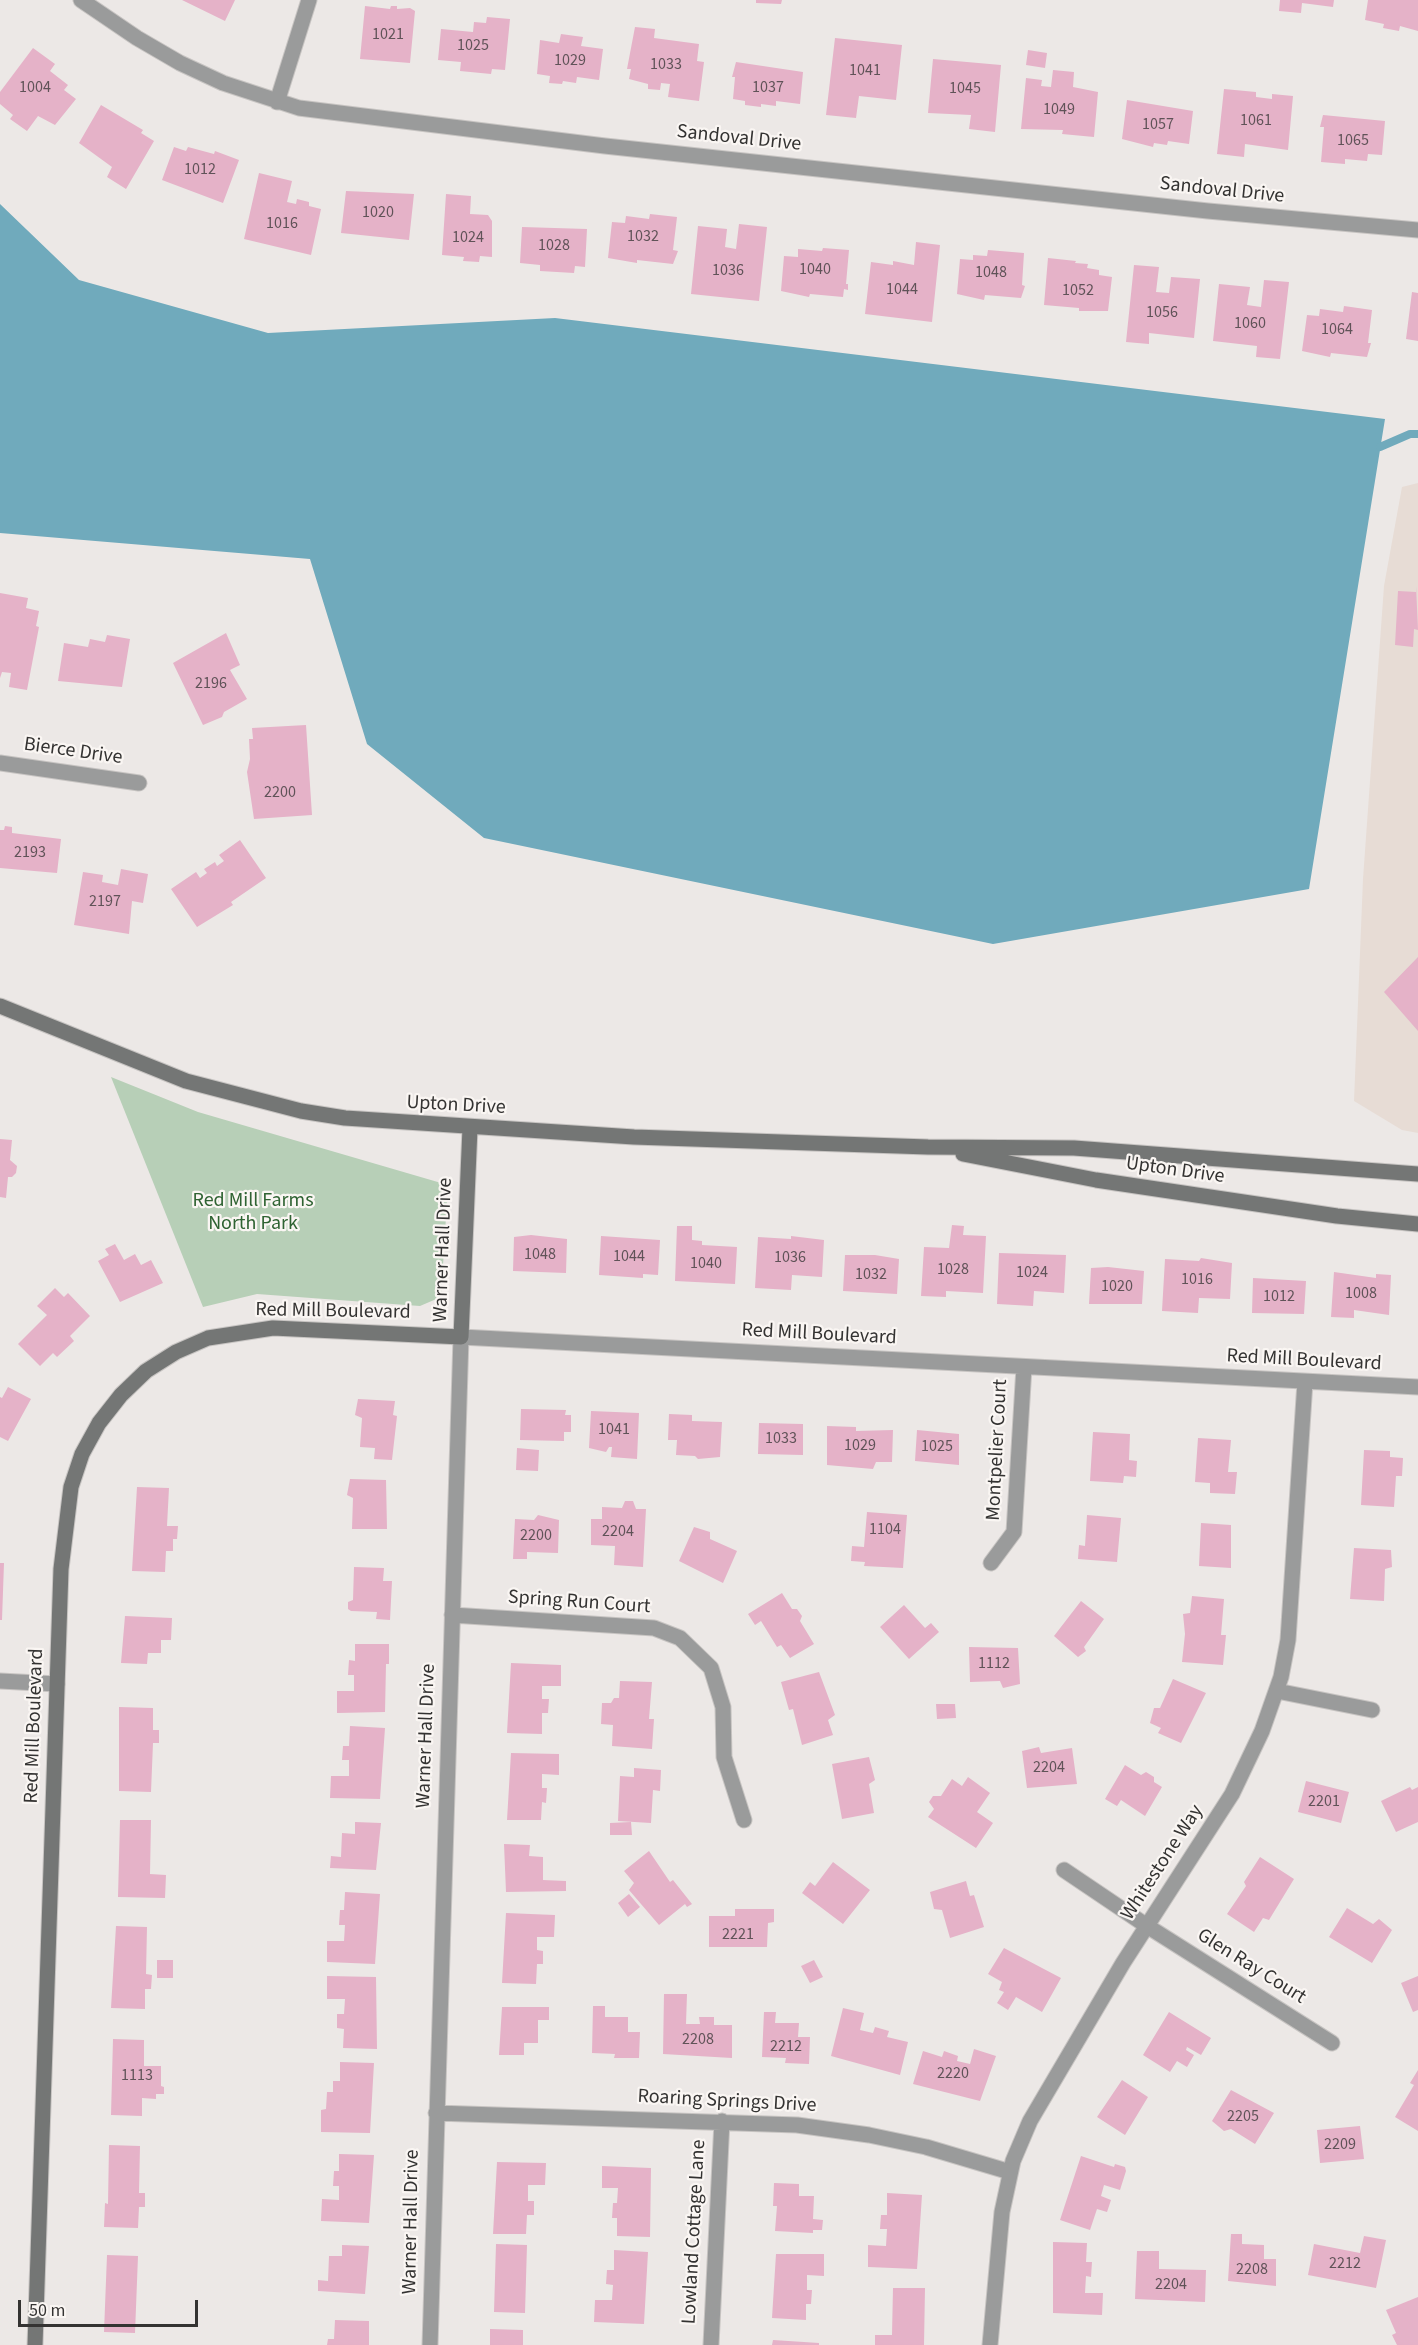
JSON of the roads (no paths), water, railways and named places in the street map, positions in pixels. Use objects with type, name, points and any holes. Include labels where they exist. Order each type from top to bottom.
[{"type":"main road","name":"Upton Drive","points":[[0,1006],[186,1081],[301,1111],[345,1119],[470,1128],[928,1147],[1085,1148],[1418,1174]]},
{"type":"main road","name":"Warner Hall Drive","points":[[461,1337],[470,1128]]},
{"type":"main road","name":"Upton Drive","points":[[928,1147],[1096,1180],[1337,1216],[1418,1224]]},
{"type":"main road","name":"Red Mill Boulevard","points":[[35,2345],[61,1569],[71,1487],[82,1454],[99,1423],[121,1395],[146,1371],[176,1352],[208,1338],[240,1331],[273,1328],[461,1337]]},
{"type":"street","name":"Sandoval Drive","points":[[81,0],[137,38],[180,63],[223,83],[298,108],[395,122],[605,146],[1196,210],[1418,230]]},
{"type":"street","points":[[277,102],[309,0]]},
{"type":"street","name":"Bierce Drive","points":[[0,763],[139,783]]},
{"type":"street","name":"Red Mill Boulevard","points":[[461,1337],[1418,1387]]},
{"type":"street","name":"Warner Hall Drive","points":[[430,2345],[461,1337]]},
{"type":"street","name":"Montpelier Court","points":[[991,1563],[1014,1533],[1024,1367]]},
{"type":"street","name":"Whitestone Way","points":[[990,2345],[1002,2212],[1010,2172],[1030,2121],[1147,1926],[1232,1794],[1262,1731],[1277,1691],[1288,1640],[1305,1382]]},
{"type":"street","name":"Spring Run Court","points":[[452,1615],[654,1628],[680,1638],[711,1668],[723,1707],[724,1757],[744,1820]]},
{"type":"street","points":[[0,1681],[57,1684]]},
{"type":"street","points":[[1277,1691],[1372,1710]]},
{"type":"street","name":"Glen Ray Court","points":[[1064,1870],[1147,1926],[1332,2043]]},
{"type":"street","name":"Roaring Springs Drive","points":[[436,2113],[797,2125],[869,2135],[926,2147],[1010,2172]]},
{"type":"street","name":"Lowland Cottage Lane","points":[[711,2345],[722,2121]]},
{"type":"water","points":[[0,204],[79,280],[268,333],[555,318],[1385,419],[1309,889],[993,944],[484,838],[367,744],[310,559],[0,533]]},
{"type":"waterway","points":[[1380,447],[1410,434],[1418,434]]},
{"type":"park label","name":"Red Mill Farms North Park","points":[[253,1214]]}]
